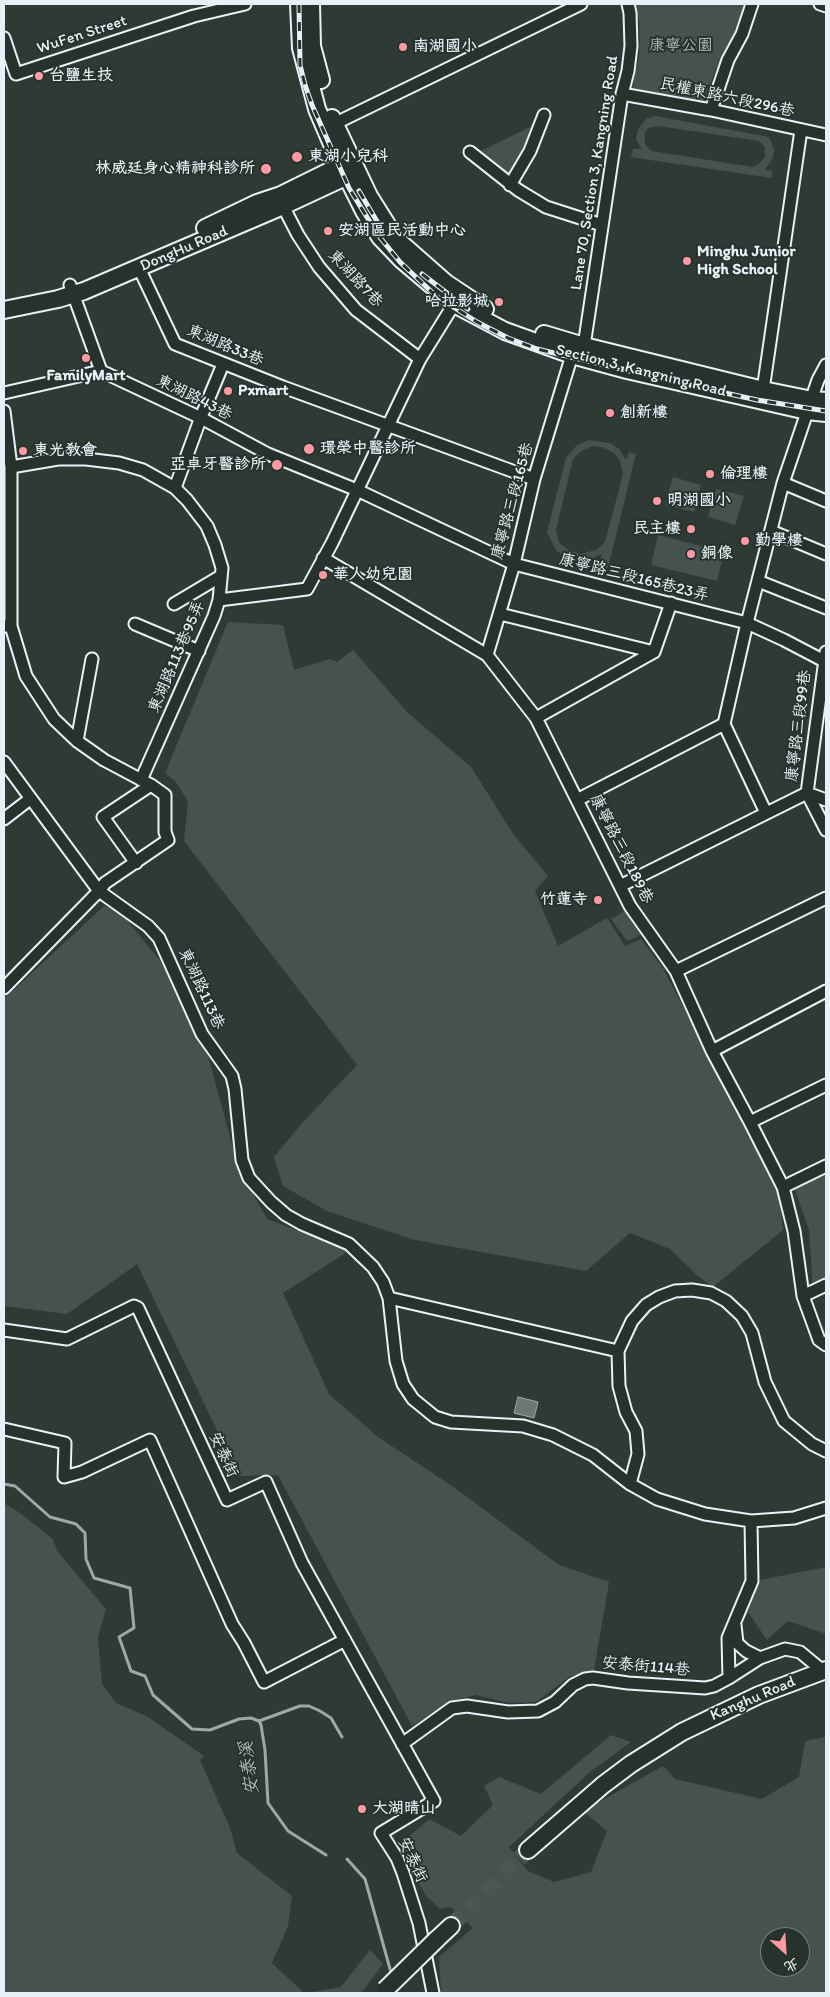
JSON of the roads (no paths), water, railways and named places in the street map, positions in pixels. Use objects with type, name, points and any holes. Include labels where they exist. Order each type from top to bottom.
[{"type":"main road","name":"Section 3, Kangning Road","points":[[299,4],[300,48],[316,109],[350,168],[396,239],[446,283],[474,303],[504,320],[626,370],[815,404]]},
{"type":"main road","name":"Section 3, Kangning Road","points":[[311,4],[312,46],[327,104],[364,211],[380,237],[402,260],[454,304],[505,331],[578,351],[763,390],[815,404],[826,413]]},
{"type":"main road","name":"DongHu Road","points":[[4,301],[58,290],[71,290],[139,268],[283,206],[350,168]]},
{"type":"main road","name":"DongHu Road","points":[[4,310],[58,299],[71,290],[160,249],[350,168]]},
{"type":"main road","name":"Kanghu Road","points":[[528,1850],[576,1807],[631,1764],[682,1732],[759,1695],[825,1671]]},
{"type":"main road","points":[[385,1990],[450,1926]]},
{"type":"street","name":"WuFen Street","points":[[4,38],[16,74],[194,16],[245,4]]},
{"type":"street","points":[[334,124],[581,4]]},
{"type":"street","name":"Lane 70, Section 3, Kangning Road","points":[[578,351],[602,225],[622,94],[628,71],[631,46],[628,4]]},
{"type":"street","points":[[711,110],[728,60],[742,34],[752,4]]},
{"type":"street","points":[[820,4],[826,6]]},
{"type":"street","name":"民權東路六段296巷","points":[[622,94],[711,110],[826,135]]},
{"type":"street","points":[[510,185],[530,151],[544,115]]},
{"type":"street","points":[[763,390],[801,130]]},
{"type":"street","points":[[470,152],[510,185],[546,207],[602,225]]},
{"type":"street","name":"東湖路7巷","points":[[283,206],[298,235],[319,268],[356,310],[420,359]]},
{"type":"street","name":"東湖路33巷","points":[[139,268],[175,344],[283,387],[534,479]]},
{"type":"street","points":[[4,393],[101,370],[71,290]]},
{"type":"street","points":[[220,600],[307,589],[420,359],[454,304]]},
{"type":"street","name":"康寧路三段165巷","points":[[487,655],[514,564],[534,479],[578,351]]},
{"type":"street","points":[[175,488],[223,364]]},
{"type":"street","points":[[766,814],[724,724],[747,623],[783,483],[815,404],[818,380],[826,365]]},
{"type":"street","name":"東湖路43巷","points":[[101,370],[201,418],[268,454],[357,490],[514,564]]},
{"type":"street","points":[[4,411],[11,467],[8,626],[26,676],[54,719],[77,741],[104,760],[146,782],[165,795],[164,832],[168,840],[105,883],[99,892],[4,988]]},
{"type":"street","name":"東湖路113巷95弄","points":[[11,467],[58,460],[86,459],[119,463],[143,470],[175,488],[207,526],[222,568],[220,600],[146,782]]},
{"type":"street","points":[[783,483],[826,501]]},
{"type":"street","points":[[770,531],[826,554]]},
{"type":"street","name":"康寧路三段189巷","points":[[323,558],[487,655],[536,718],[630,906],[676,971],[712,1051],[783,1187],[794,1231],[803,1296],[819,1340],[826,1346]]},
{"type":"street","name":"康寧路三段165巷23弄","points":[[514,564],[747,623],[825,658]]},
{"type":"street","points":[[174,604],[221,576]]},
{"type":"street","points":[[758,581],[826,608]]},
{"type":"street","points":[[536,718],[654,652],[671,603]]},
{"type":"street","points":[[500,614],[654,652]]},
{"type":"street","points":[[134,624],[199,652]]},
{"type":"street","name":"康寧路三段99巷","points":[[825,658],[807,793],[826,830]]},
{"type":"street","points":[[77,741],[92,659]]},
{"type":"street","points":[[578,800],[724,724]]},
{"type":"street","name":"東湖路113巷","points":[[4,762],[99,892],[148,926],[159,938],[202,1034],[232,1076],[242,1160],[249,1178],[271,1202],[286,1214],[302,1224],[349,1244],[362,1254],[383,1282],[389,1298],[396,1361],[403,1384],[413,1399],[436,1417],[451,1422],[523,1426],[553,1435],[593,1455],[630,1484],[657,1499],[705,1514],[751,1521],[794,1518],[826,1508]]},
{"type":"street","points":[[136,863],[103,817],[146,782]]},
{"type":"street","points":[[620,886],[807,793],[826,800]]},
{"type":"street","points":[[4,819],[30,799]]},
{"type":"street","points":[[676,971],[826,898]]},
{"type":"street","points":[[712,1051],[826,991]]},
{"type":"street","points":[[750,1122],[826,1085]]},
{"type":"street","points":[[783,1187],[826,1166]]},
{"type":"street","points":[[803,1296],[826,1286]]},
{"type":"street","points":[[630,1484],[638,1454],[636,1431],[626,1412],[618,1386],[618,1352],[632,1321],[646,1306],[659,1297],[674,1291],[692,1290],[711,1293],[726,1301],[742,1316],[752,1333],[765,1382],[784,1421],[812,1444],[826,1451]]},
{"type":"street","points":[[389,1298],[618,1352]]},
{"type":"street","name":"安泰街","points":[[4,1330],[67,1339],[134,1306],[138,1308],[226,1500],[266,1482],[302,1563],[434,1801],[381,1833],[397,1858],[403,1873],[419,1923],[433,1993]]},
{"type":"street","points":[[4,1429],[64,1443],[64,1477],[82,1472],[150,1440],[232,1624],[264,1682],[345,1640]]},
{"type":"street","points":[[729,1678],[728,1638],[752,1581],[751,1521]]},
{"type":"street","points":[[735,1620],[734,1630],[737,1643],[746,1651],[760,1658]]},
{"type":"street","name":"安泰街114巷","points":[[402,1744],[452,1708],[467,1706],[508,1712],[538,1711],[555,1702],[573,1685],[585,1679],[593,1678],[695,1688],[714,1686],[760,1658],[785,1649],[793,1650],[806,1656],[825,1671]]},
{"type":"waterway","name":"安泰溪","points":[[4,1484],[15,1486],[50,1517],[76,1524],[85,1533],[86,1559],[94,1578],[130,1588],[134,1628],[119,1637],[131,1671],[145,1676],[153,1695],[192,1729],[210,1730],[239,1719],[251,1718],[259,1721],[265,1750],[268,1803],[288,1831],[326,1855]]},
{"type":"waterway","points":[[259,1721],[300,1706],[309,1706],[331,1718],[342,1737]]},
{"type":"waterway","name":"安泰溪","points":[[347,1859],[365,1879],[392,1976]]},
{"type":"tunnel","points":[[451,1926],[528,1850]]},
{"type":"railway","points":[[299,4],[300,65],[305,85],[349,188],[378,235],[400,262],[436,296],[477,322],[508,338],[537,349],[757,400],[826,411]]},
{"type":"railway","points":[[359,191],[378,223]]},
{"type":"railway","points":[[422,274],[468,309]]},
{"type":"place","name":"南湖國小","points":[[403,47]]},
{"type":"place","name":"台鹽生技","points":[[39,76]]},
{"type":"place","name":"東湖小兒科","points":[[297,157]]},
{"type":"place","name":"林威廷身心精神科診所","points":[[266,169]]},
{"type":"place","name":"安湖區民活動中心","points":[[328,231]]},
{"type":"place","name":"Minghu Junior High School","points":[[687,261]]},
{"type":"place","name":"哈拉影城","points":[[499,302]]},
{"type":"place","name":"FamilyMart","points":[[86,358]]},
{"type":"place","name":"Pxmart","points":[[228,391]]},
{"type":"place","name":"創新樓","points":[[610,413]]},
{"type":"place","name":"璟榮中醫診所","points":[[309,449]]},
{"type":"place","name":"東光教會","points":[[23,451]]},
{"type":"place","name":"亞卓牙醫診所","points":[[277,465]]},
{"type":"place","name":"倫理樓","points":[[710,474]]},
{"type":"place","name":"明湖國小","points":[[657,501]]},
{"type":"place","name":"民主樓","points":[[691,529]]},
{"type":"place","name":"勤學樓","points":[[745,541]]},
{"type":"place","name":"銅像","points":[[691,554]]},
{"type":"place","name":"華人幼兒園","points":[[323,575]]},
{"type":"place","name":"竹蓮寺","points":[[598,900]]},
{"type":"place","name":"大湖晴山","points":[[362,1809]]},
{"type":"park label","name":"康寧公園","points":[[681,46]]}]
